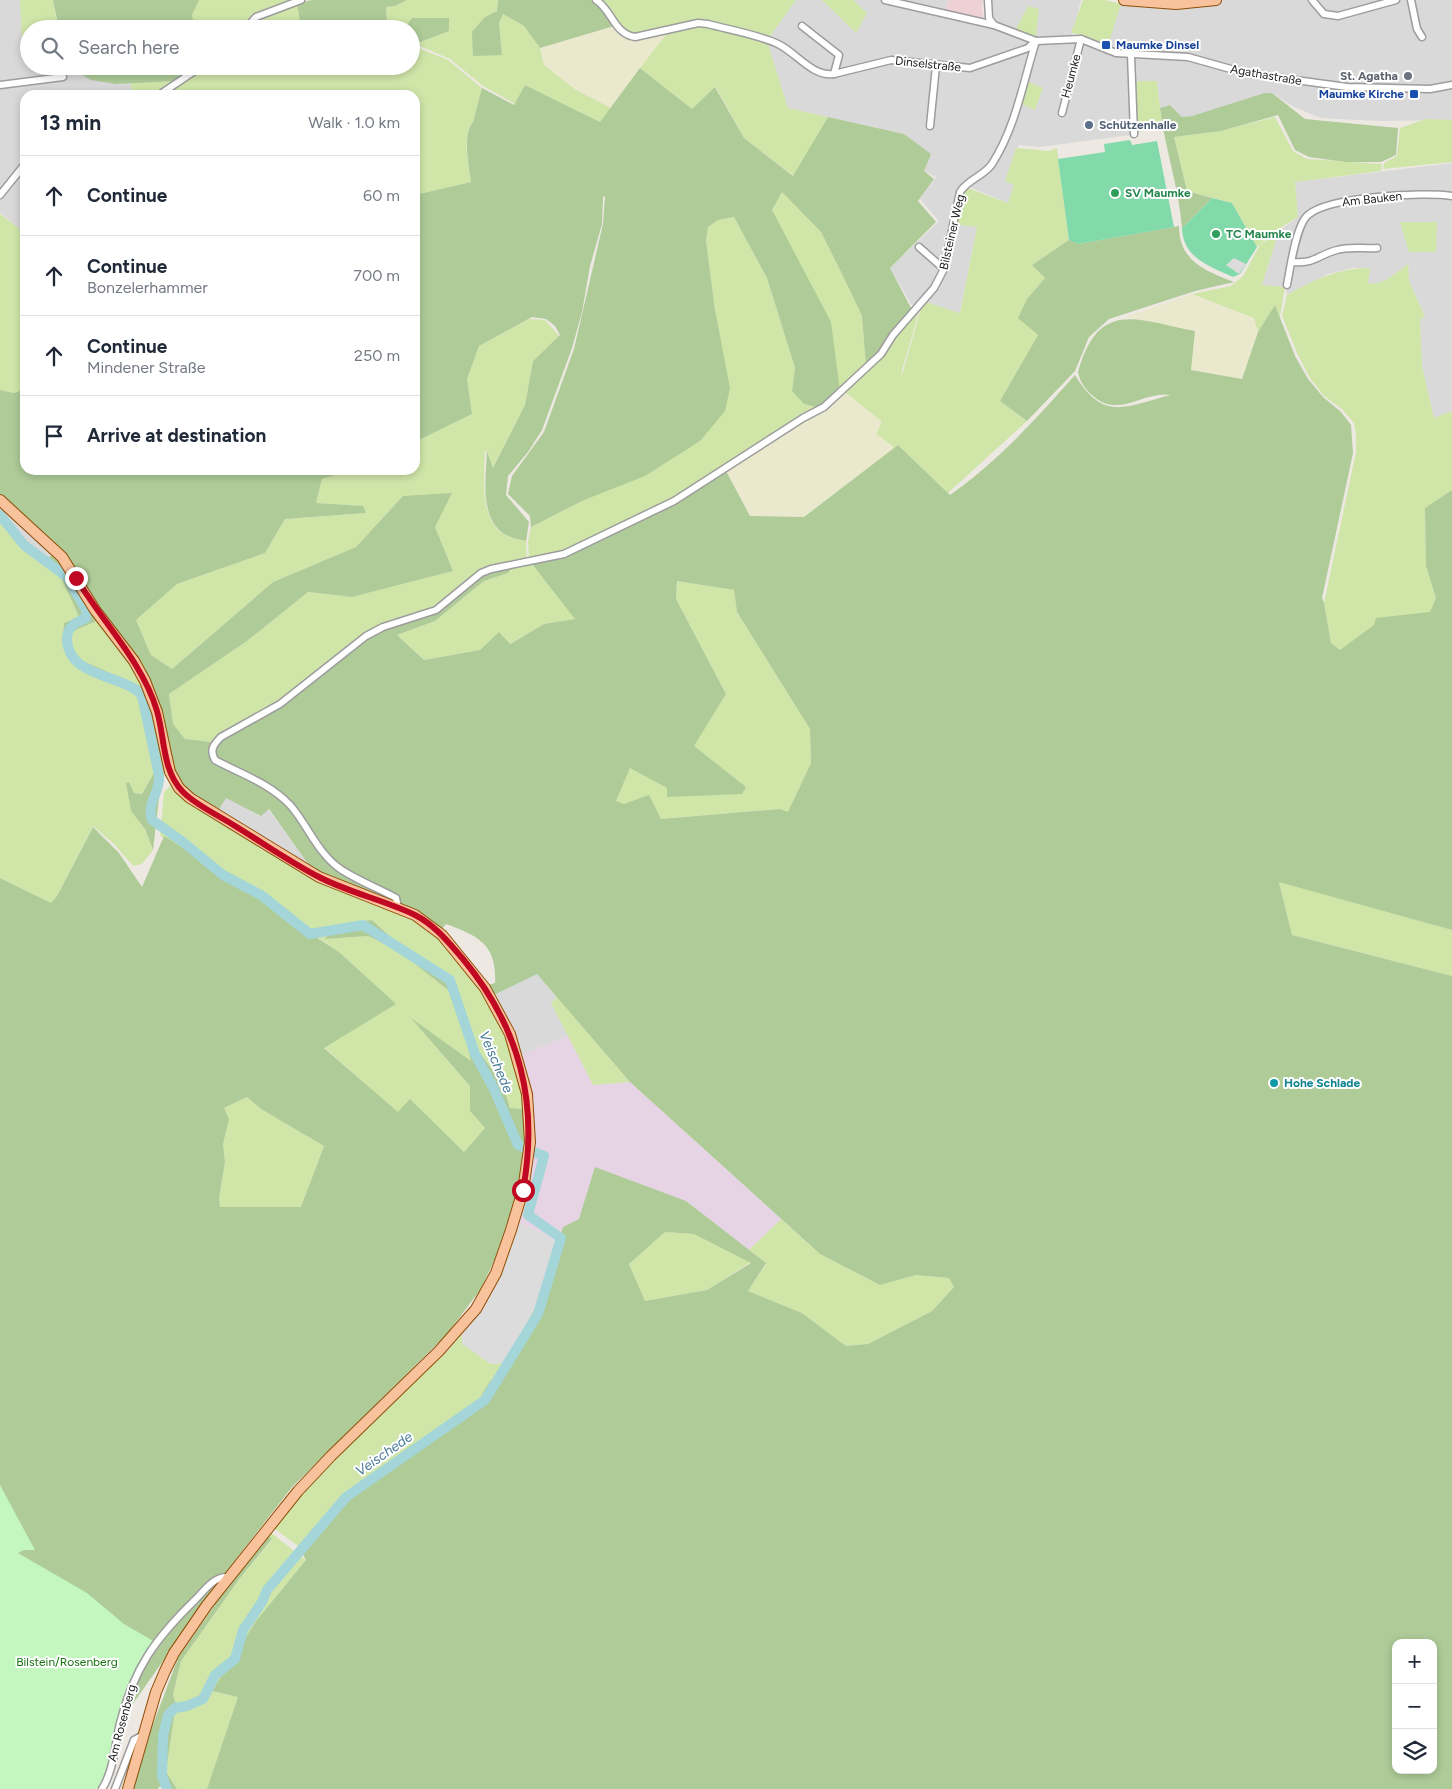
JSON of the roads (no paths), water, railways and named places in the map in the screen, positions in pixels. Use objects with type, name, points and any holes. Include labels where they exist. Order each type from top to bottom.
[{"type":"main road","points":[[1124,0],[1176,4],[1216,0]]},
{"type":"main road","points":[[0,500],[62,557],[96,610],[134,662],[153,699],[173,779],[190,798],[319,877],[398,908],[427,922],[442,936],[472,969],[496,1006],[510,1034],[521,1067],[529,1113],[530,1142],[521,1196],[496,1272],[476,1309],[439,1351],[309,1479],[228,1577],[174,1654],[156,1692],[128,1789]]},
{"type":"street","points":[[253,20],[256,17],[301,0]]},
{"type":"street","points":[[596,0],[602,4],[621,31],[627,35],[635,37],[703,23],[775,43],[820,72],[834,74],[839,55],[802,26]]},
{"type":"street","name":"Agathastraße","points":[[885,0],[994,25],[1036,41],[1081,39],[1112,52],[1131,55],[1188,57],[1254,75],[1347,87],[1430,90],[1452,85]]},
{"type":"street","points":[[988,0],[989,18],[994,25]]},
{"type":"street","points":[[1312,0],[1324,14],[1338,16],[1396,0]]},
{"type":"street","points":[[1411,0],[1417,29],[1422,37]]},
{"type":"street","name":"Heumke","points":[[1062,113],[1081,39]]},
{"type":"street","name":"Dinselstraße","points":[[834,74],[882,61],[970,68],[1028,48],[1036,41]]},
{"type":"street","name":"Bilsteiner Weg","points":[[398,908],[396,898],[340,869],[330,860],[290,806],[272,790],[258,780],[215,760],[212,754],[215,743],[222,737],[280,704],[366,636],[383,627],[436,610],[482,573],[503,566],[564,554],[684,496],[803,418],[824,407],[881,354],[893,335],[934,288],[944,269],[960,192],[964,185],[990,167],[1006,141],[1036,41]]},
{"type":"street","points":[[1131,55],[1134,134]]},
{"type":"street","points":[[930,126],[936,66]]},
{"type":"street","points":[[166,90],[189,75]]},
{"type":"street","points":[[0,85],[64,77]]},
{"type":"street","points":[[0,195],[20,170]]},
{"type":"street","name":"Am Bauken","points":[[1286,285],[1301,229],[1308,215],[1337,203],[1355,199],[1432,194],[1452,196]]},
{"type":"street","points":[[919,247],[944,269]]},
{"type":"street","points":[[1292,262],[1307,264],[1335,250],[1349,247],[1377,248]]},
{"type":"street","name":"Am Rosenberg","points":[[102,1789],[109,1773],[120,1722],[136,1674],[151,1647],[182,1612],[217,1579],[228,1577]]},
{"type":"street","points":[[115,1789],[134,1740],[144,1734]]},
{"type":"waterway","name":"Veischede","points":[[0,515],[24,545],[67,577],[86,610],[86,618],[72,626],[67,635],[70,653],[77,662],[87,669],[124,683],[142,696],[159,775],[158,787],[151,808],[152,820],[183,842],[223,875],[261,895],[310,934],[363,925],[450,980],[475,1054],[494,1089],[518,1145],[544,1156],[528,1215],[561,1238],[538,1314],[485,1400],[346,1497],[267,1590],[262,1602],[243,1630],[235,1659],[215,1675],[203,1699],[187,1706],[175,1708],[168,1715],[163,1736],[162,1776],[167,1789]]},
{"type":"place","name":"Maumke Dinsel","points":[[1106,45]]},
{"type":"place","name":"St. Agatha","points":[[1408,76]]},
{"type":"place","name":"Maumke Kirche","points":[[1414,94]]},
{"type":"place","name":"Schützenhalle","points":[[1089,125]]},
{"type":"place","name":"SV Maumke","points":[[1115,193]]},
{"type":"place","name":"TC Maumke","points":[[1216,234]]},
{"type":"place","name":"Hohe Schlade","points":[[1274,1083]]},
{"type":"park label","name":"Bilstein/Rosenberg","points":[[67,1662]]}]
